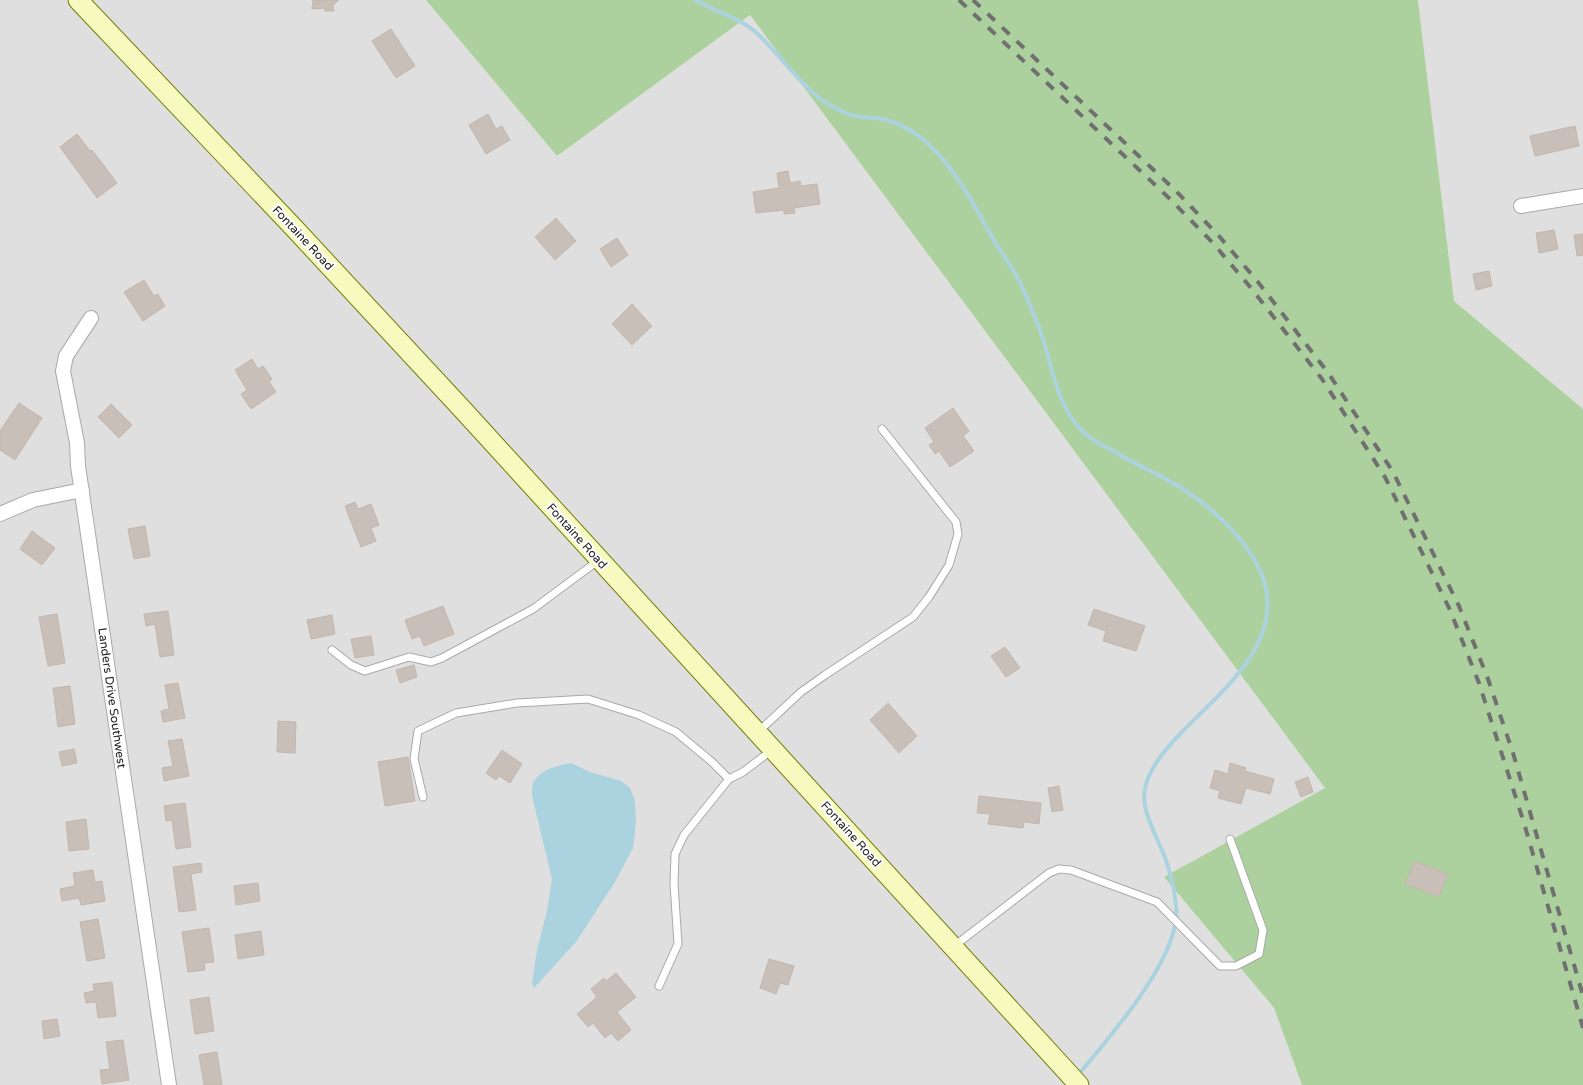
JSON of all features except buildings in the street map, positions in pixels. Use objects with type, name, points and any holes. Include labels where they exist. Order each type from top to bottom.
[{"type":"main road","name":"Fontaine Road","points":[[78,0],[295,229],[758,732],[1075,1081]]},
{"type":"street","points":[[1521,206],[1583,196]]},
{"type":"street","name":"Landers Drive Southwest","points":[[91,318],[66,356],[63,371],[77,443],[78,466],[169,1085]]},
{"type":"street","points":[[0,514],[33,500],[82,490]]},
{"type":"lane","points":[[758,732],[801,692],[913,617],[929,598],[949,565],[958,534],[956,522],[882,429]]},
{"type":"lane","points":[[332,650],[351,665],[365,671],[409,657],[431,662],[442,658],[533,609],[600,560]]},
{"type":"lane","points":[[422,797],[414,759],[418,731],[456,713],[517,703],[588,699],[639,715],[676,732],[712,762],[729,780]]},
{"type":"lane","points":[[660,986],[678,944],[674,884],[675,854],[684,835],[729,780],[773,750]]},
{"type":"lane","points":[[953,947],[1049,873],[1059,869],[1072,870],[1157,902],[1220,966],[1236,966],[1259,954],[1263,930],[1230,838]]},
{"type":"shaded area","points":[[0,0],[426,0],[557,156],[750,15],[1325,788],[1164,877],[1274,1008],[1302,1085],[0,1085]]},
{"type":"shaded area","points":[[1418,0],[1583,0],[1583,409],[1454,301]]},
{"type":"green space","points":[[426,0],[1418,0],[1454,301],[1583,409],[1583,1085],[1302,1085],[1274,1008],[1164,877],[1325,788],[750,15],[557,156]]},
{"type":"water","points":[[571,763],[590,772],[621,781],[630,788],[635,801],[636,823],[633,848],[615,882],[576,942],[534,988],[532,983],[537,950],[547,911],[552,879],[532,796],[532,787],[539,775],[555,767]]},
{"type":"waterway","points":[[696,0],[747,25],[762,38],[804,85],[823,101],[851,115],[877,118],[904,127],[916,134],[937,153],[967,193],[1015,273],[1043,338],[1059,393],[1072,419],[1093,440],[1178,486],[1199,500],[1225,522],[1248,549],[1263,579],[1267,595],[1267,616],[1261,636],[1252,655],[1225,689],[1179,735],[1158,760],[1150,774],[1145,789],[1145,807],[1164,854],[1173,884],[1176,919],[1172,938],[1151,980],[1137,1001],[1078,1075]]},
{"type":"railway","points":[[959,0],[1169,198],[1212,242],[1251,288],[1322,379],[1385,477],[1450,610],[1479,683],[1524,823],[1583,1028]]},
{"type":"railway","points":[[973,0],[1176,191],[1219,236],[1258,282],[1329,374],[1393,472],[1459,606],[1488,679],[1513,753],[1583,996]]}]
